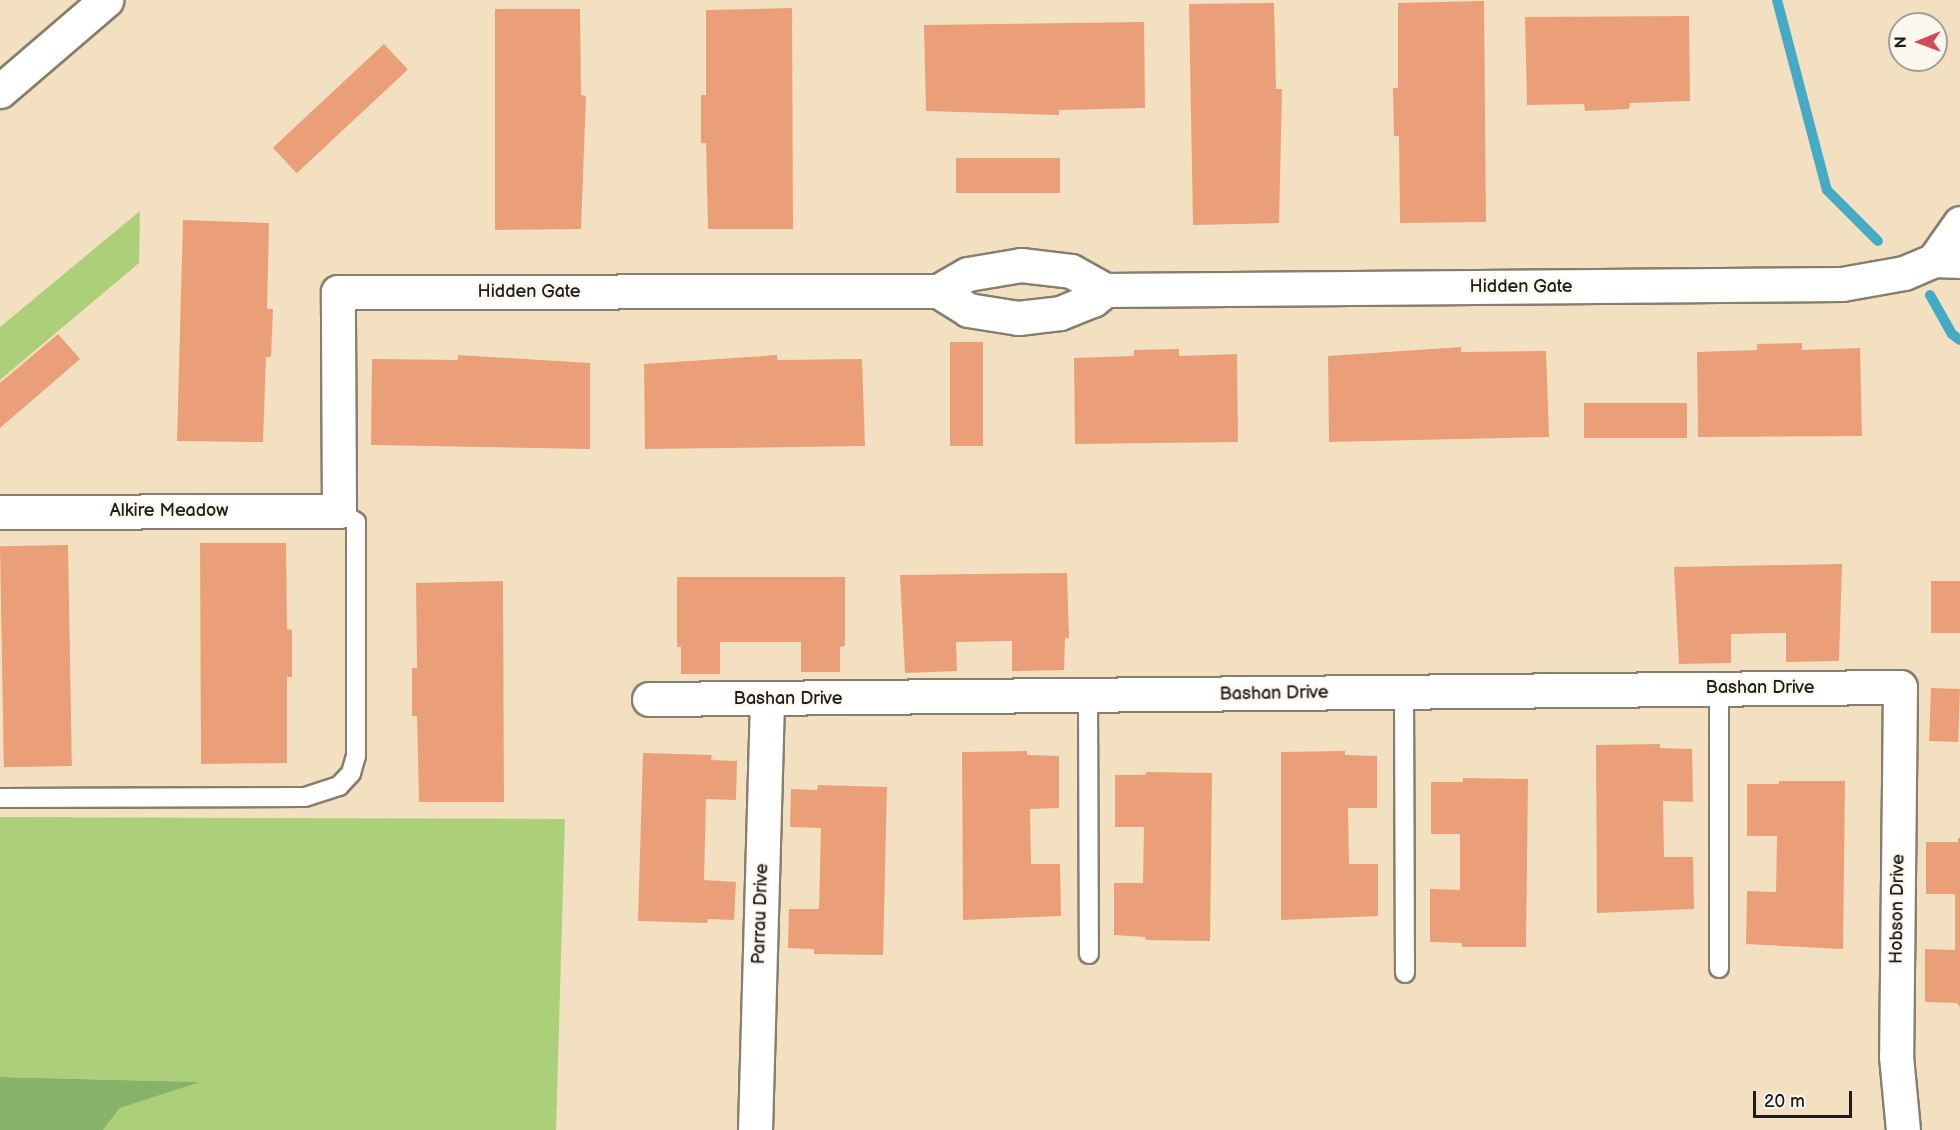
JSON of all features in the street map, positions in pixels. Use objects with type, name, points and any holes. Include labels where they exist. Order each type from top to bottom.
[{"type":"main road","points":[[0,91],[106,0]]},
{"type":"main road","name":"Hidden Gate","points":[[339,511],[338,292],[938,291],[968,274],[1021,265],[1071,271],[1105,290],[1842,284],[1904,273],[1947,261],[1960,223]]},
{"type":"main road","points":[[938,291],[968,309],[1018,318],[1060,313],[1093,300],[1105,290]]},
{"type":"main road","name":"Alkire Meadow","points":[[0,512],[339,511]]},
{"type":"main road","name":"Bashan Drive","points":[[649,699],[1088,697],[1900,687]]},
{"type":"main road","name":"Hobson Drive","points":[[1900,687],[1896,1056],[1902,1130]]},
{"type":"main road","name":"Parrau Drive","points":[[755,1130],[767,699]]},
{"type":"lane","points":[[0,798],[305,797],[339,786],[351,773],[356,756],[356,522],[339,511]]},
{"type":"lane","points":[[1719,688],[1719,968]]},
{"type":"lane","points":[[1404,692],[1405,973]]},
{"type":"lane","points":[[1088,697],[1089,954]]},
{"type":"green space","points":[[140,211],[139,263],[0,380],[0,327]]},
{"type":"green space","points":[[0,817],[565,819],[556,1130],[103,1130],[120,1108],[198,1082],[0,1077]]},
{"type":"green space","points":[[0,1077],[200,1082],[120,1108],[103,1130],[0,1130]]},
{"type":"building","points":[[1484,1],[1486,222],[1400,223],[1399,136],[1394,136],[1393,88],[1398,88],[1398,3]]},
{"type":"building","points":[[1274,3],[1276,89],[1282,89],[1279,223],[1193,225],[1189,4]]},
{"type":"building","points":[[792,8],[793,229],[708,229],[706,143],[701,143],[701,95],[706,95],[706,10]]},
{"type":"building","points":[[495,9],[580,9],[581,95],[586,96],[581,229],[495,230]]},
{"type":"building","points":[[1689,16],[1690,101],[1630,103],[1629,109],[1585,111],[1584,104],[1527,105],[1525,17]]},
{"type":"building","points":[[1144,22],[1145,108],[1059,110],[1059,115],[926,111],[924,25]]},
{"type":"building","points":[[384,44],[408,70],[297,173],[273,148]]},
{"type":"building","points":[[956,158],[1060,158],[1060,193],[956,193]]},
{"type":"building","points":[[183,220],[269,223],[267,309],[273,309],[271,357],[266,357],[263,442],[177,441]]},
{"type":"building","points":[[58,334],[80,359],[0,428],[0,383]]},
{"type":"building","points":[[950,342],[983,342],[983,446],[950,446]]},
{"type":"building","points":[[1802,343],[1802,350],[1860,348],[1862,436],[1698,437],[1697,352],[1757,350],[1757,344]]},
{"type":"building","points":[[1461,347],[1461,352],[1546,351],[1549,437],[1329,442],[1328,356]]},
{"type":"building","points":[[1179,349],[1179,356],[1237,354],[1238,442],[1075,444],[1074,358],[1134,356],[1134,350]]},
{"type":"building","points":[[458,355],[590,363],[590,449],[371,445],[372,359],[458,360]]},
{"type":"building","points":[[777,355],[777,360],[862,359],[865,446],[645,449],[644,364]]},
{"type":"building","points":[[1584,403],[1687,403],[1687,438],[1584,438]]},
{"type":"building","points":[[200,543],[286,543],[287,629],[292,630],[292,677],[287,677],[287,763],[201,764]]},
{"type":"building","points":[[68,545],[72,766],[4,767],[0,546]]},
{"type":"building","points":[[1842,564],[1839,661],[1786,662],[1786,633],[1731,634],[1731,663],[1679,664],[1674,567]]},
{"type":"building","points":[[1067,573],[1069,638],[1065,638],[1064,670],[1012,671],[1012,641],[956,642],[957,671],[905,673],[900,575]]},
{"type":"building","points":[[677,577],[845,577],[845,646],[840,647],[840,672],[801,672],[801,642],[720,642],[720,674],[681,674],[681,647],[677,647]]},
{"type":"building","points":[[503,581],[504,802],[419,802],[417,716],[412,716],[412,668],[417,668],[416,583]]},
{"type":"building","points":[[1931,581],[1960,581],[1960,633],[1931,633]]},
{"type":"building","points":[[1931,688],[1960,689],[1958,742],[1929,741]]},
{"type":"building","points":[[1660,744],[1660,748],[1692,749],[1693,802],[1663,801],[1664,857],[1693,857],[1694,909],[1597,913],[1596,745]]},
{"type":"building","points":[[1027,751],[1027,755],[1059,756],[1059,808],[1030,809],[1031,864],[1060,864],[1061,916],[963,920],[962,752]]},
{"type":"building","points":[[1345,751],[1345,755],[1377,756],[1377,808],[1348,808],[1349,864],[1378,864],[1378,916],[1281,920],[1281,752]]},
{"type":"building","points":[[643,753],[712,755],[711,760],[737,761],[736,800],[706,799],[704,880],[736,882],[734,920],[708,919],[707,923],[638,921]]},
{"type":"building","points":[[1146,772],[1212,773],[1210,941],[1146,940],[1145,937],[1114,935],[1114,883],[1143,883],[1144,827],[1115,827],[1115,775],[1146,775]]},
{"type":"building","points":[[1463,778],[1528,779],[1526,947],[1462,947],[1462,943],[1430,942],[1430,889],[1460,890],[1460,834],[1431,834],[1431,782],[1463,782]]},
{"type":"building","points":[[1779,781],[1845,781],[1843,949],[1746,944],[1747,891],[1776,892],[1777,836],[1747,836],[1747,784],[1779,784]]},
{"type":"building","points":[[818,785],[887,787],[883,955],[814,954],[814,949],[788,948],[789,909],[819,909],[821,828],[790,827],[791,789],[817,790]]},
{"type":"building","points":[[1960,838],[1960,1007],[1957,1003],[1925,1002],[1925,949],[1955,950],[1955,894],[1926,894],[1926,842],[1958,842]]},
{"type":"waterway","points":[[1777,0],[1827,190],[1878,241]]},
{"type":"waterway","points":[[1930,295],[1952,334],[1960,340]]}]
